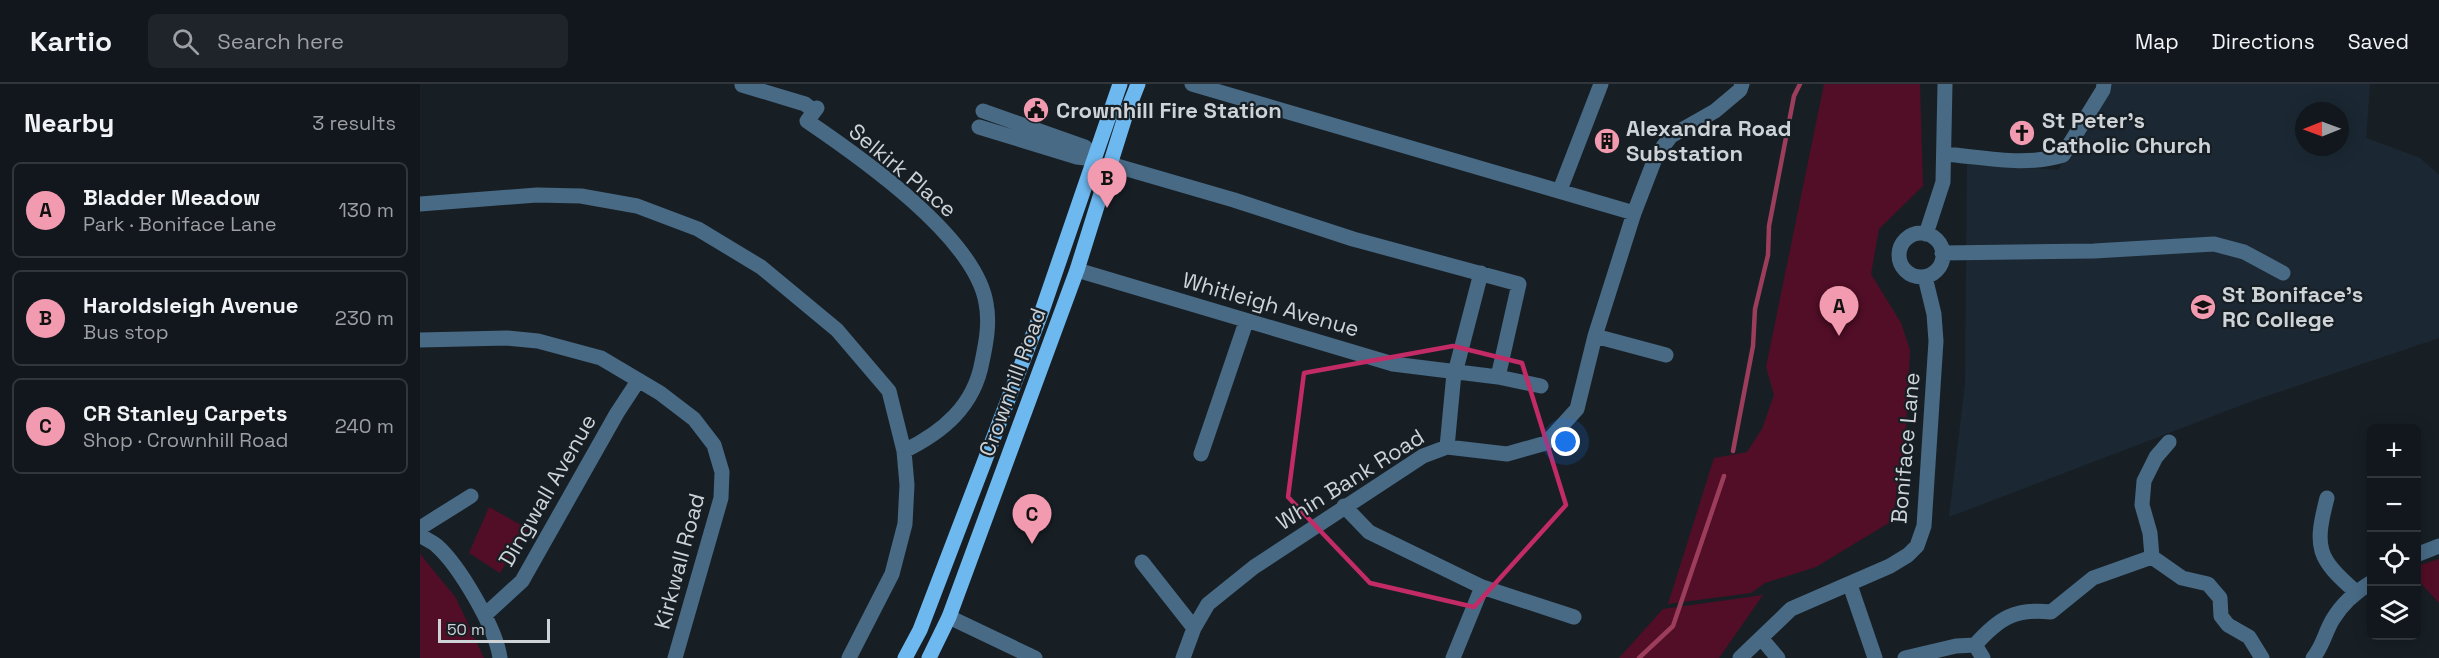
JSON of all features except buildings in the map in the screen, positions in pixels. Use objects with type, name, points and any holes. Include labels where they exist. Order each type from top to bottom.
[{"type":"main road","name":"Crownhill Road","points":[[905,658],[920,630],[1042,311],[1120,84]]},
{"type":"main road","name":"Crownhill Road","points":[[928,658],[949,617],[1077,270],[1125,117],[1138,84]]},
{"type":"street","points":[[1192,84],[1634,213]]},
{"type":"street","points":[[1560,190],[1600,84]]},
{"type":"street","points":[[1666,355],[1594,336],[1634,213],[1656,156],[1671,136],[1715,111],[1740,90],[1742,84]]},
{"type":"street","points":[[1926,234],[1943,182],[1945,84]]},
{"type":"street","points":[[1944,154],[2025,161],[2047,160],[2063,155],[2103,90],[2104,84]]},
{"type":"street","name":"Selkirk Place","points":[[742,85],[805,104],[816,110],[807,121],[838,142],[909,198],[954,243],[975,272],[986,303],[988,335],[980,372],[971,396],[957,416],[928,440],[904,451]]},
{"type":"street","points":[[983,111],[1085,147],[1093,159]]},
{"type":"street","name":"Crownhill Road","points":[[1093,159],[1109,143],[1117,121],[1125,117]]},
{"type":"street","points":[[979,127],[1077,158],[1093,159]]},
{"type":"street","points":[[1110,164],[1234,200],[1353,239],[1519,284],[1498,377]]},
{"type":"street","points":[[420,204],[537,195],[581,196],[637,206],[698,229],[761,267],[837,330],[890,391],[904,451],[907,502],[905,524],[892,574],[849,658]]},
{"type":"street","points":[[1914,234],[1926,234],[1936,239],[1942,253],[1939,267],[1925,277],[1907,273],[1899,258],[1904,241],[1914,234]]},
{"type":"street","points":[[1942,253],[2094,251],[2214,244],[2244,252],[2283,273]]},
{"type":"street","name":"Whitleigh Avenue","points":[[1077,270],[1393,364],[1498,377],[1541,386]]},
{"type":"street","points":[[1447,447],[1454,373],[1481,273]]},
{"type":"street","name":"Boniface Lane","points":[[1740,658],[1791,609],[1890,566],[1908,555],[1917,546],[1924,526],[1936,341],[1934,314],[1925,277]]},
{"type":"street","points":[[1201,454],[1246,322]]},
{"type":"street","name":"Whin Bank Road","points":[[1183,658],[1194,628],[1208,604],[1344,506],[1423,456],[1447,447],[1507,454],[1546,443],[1577,409],[1594,336]]},
{"type":"street","name":"Kirkwall Road","points":[[420,340],[507,338],[538,341],[601,358],[660,393],[694,419],[714,446],[722,472],[721,498],[680,657]]},
{"type":"street","name":"Dingwall Avenue","points":[[486,614],[522,581],[611,423],[638,381]]},
{"type":"street","points":[[2152,557],[2150,532],[2142,505],[2144,481],[2156,457],[2169,442]]},
{"type":"street","points":[[420,528],[471,496]]},
{"type":"street","points":[[2327,498],[2320,525],[2321,554],[2335,573],[2356,592]]},
{"type":"street","points":[[1344,506],[1369,532],[1482,587],[1574,617]]},
{"type":"street","points":[[420,536],[437,546],[486,614],[500,658]]},
{"type":"street","points":[[2421,553],[2439,546]]},
{"type":"street","points":[[1905,658],[1956,646],[1979,651],[1990,628],[2011,614],[2031,610],[2051,612],[2093,578],[2152,557]]},
{"type":"street","points":[[2152,557],[2182,578],[2208,584],[2220,598],[2221,615],[2228,625],[2249,637],[2262,658]]},
{"type":"street","points":[[1142,562],[1194,628]]},
{"type":"street","points":[[1850,585],[1875,658]]},
{"type":"street","points":[[2313,658],[2320,650],[2333,618],[2356,592],[2367,585]]},
{"type":"street","points":[[1453,658],[1482,587]]},
{"type":"street","points":[[949,617],[1035,658]]},
{"type":"street","points":[[1761,638],[1778,658]]},
{"type":"highlighted area","points":[[1453,346],[1522,363],[1566,505],[1474,607],[1370,583],[1288,497],[1304,373]]},
{"type":"shaded area","points":[[1824,84],[1920,84],[1923,186],[1879,229],[1871,274],[1901,323],[1910,350],[1905,449],[1892,521],[1816,567],[1765,583],[1751,593],[1668,604],[1714,458],[1747,452],[1762,429],[1774,395],[1766,367]]},
{"type":"shaded area","name":"St Boniface's RC College","points":[[2111,84],[2370,84],[2366,138],[2420,158],[2439,175],[2439,338],[2255,400],[1949,517],[1965,385],[1967,163],[2058,170]]},
{"type":"shaded area","points":[[489,507],[528,529],[500,573],[469,553]]},
{"type":"shaded area","points":[[420,554],[456,598],[484,658],[420,658]]},
{"type":"shaded area","points":[[2439,559],[2439,603],[2421,583],[2421,565]]},
{"type":"shaded area","points":[[1763,595],[1719,658],[1619,658],[1663,609]]},
{"type":"waterway","points":[[1733,451],[1753,346],[1755,309],[1768,255],[1769,226],[1794,96],[1800,84]]},
{"type":"waterway","points":[[1639,658],[1673,626],[1724,476]]},
{"type":"place","name":"Crownhill Fire Station","points":[[1036,110]]},
{"type":"place","name":"St Peter's Catholic Church","points":[[2022,133]]},
{"type":"place","name":"Alexandra Road Substation","points":[[1607,141]]},
{"type":"place","name":"Haroldsleigh Avenue","points":[[1107,208]]},
{"type":"place","name":"St Boniface's RC College","points":[[2203,307]]},
{"type":"place","name":"Bladder Meadow","points":[[1839,336]]},
{"type":"place","name":"CR Stanley Carpets","points":[[1032,544]]}]
